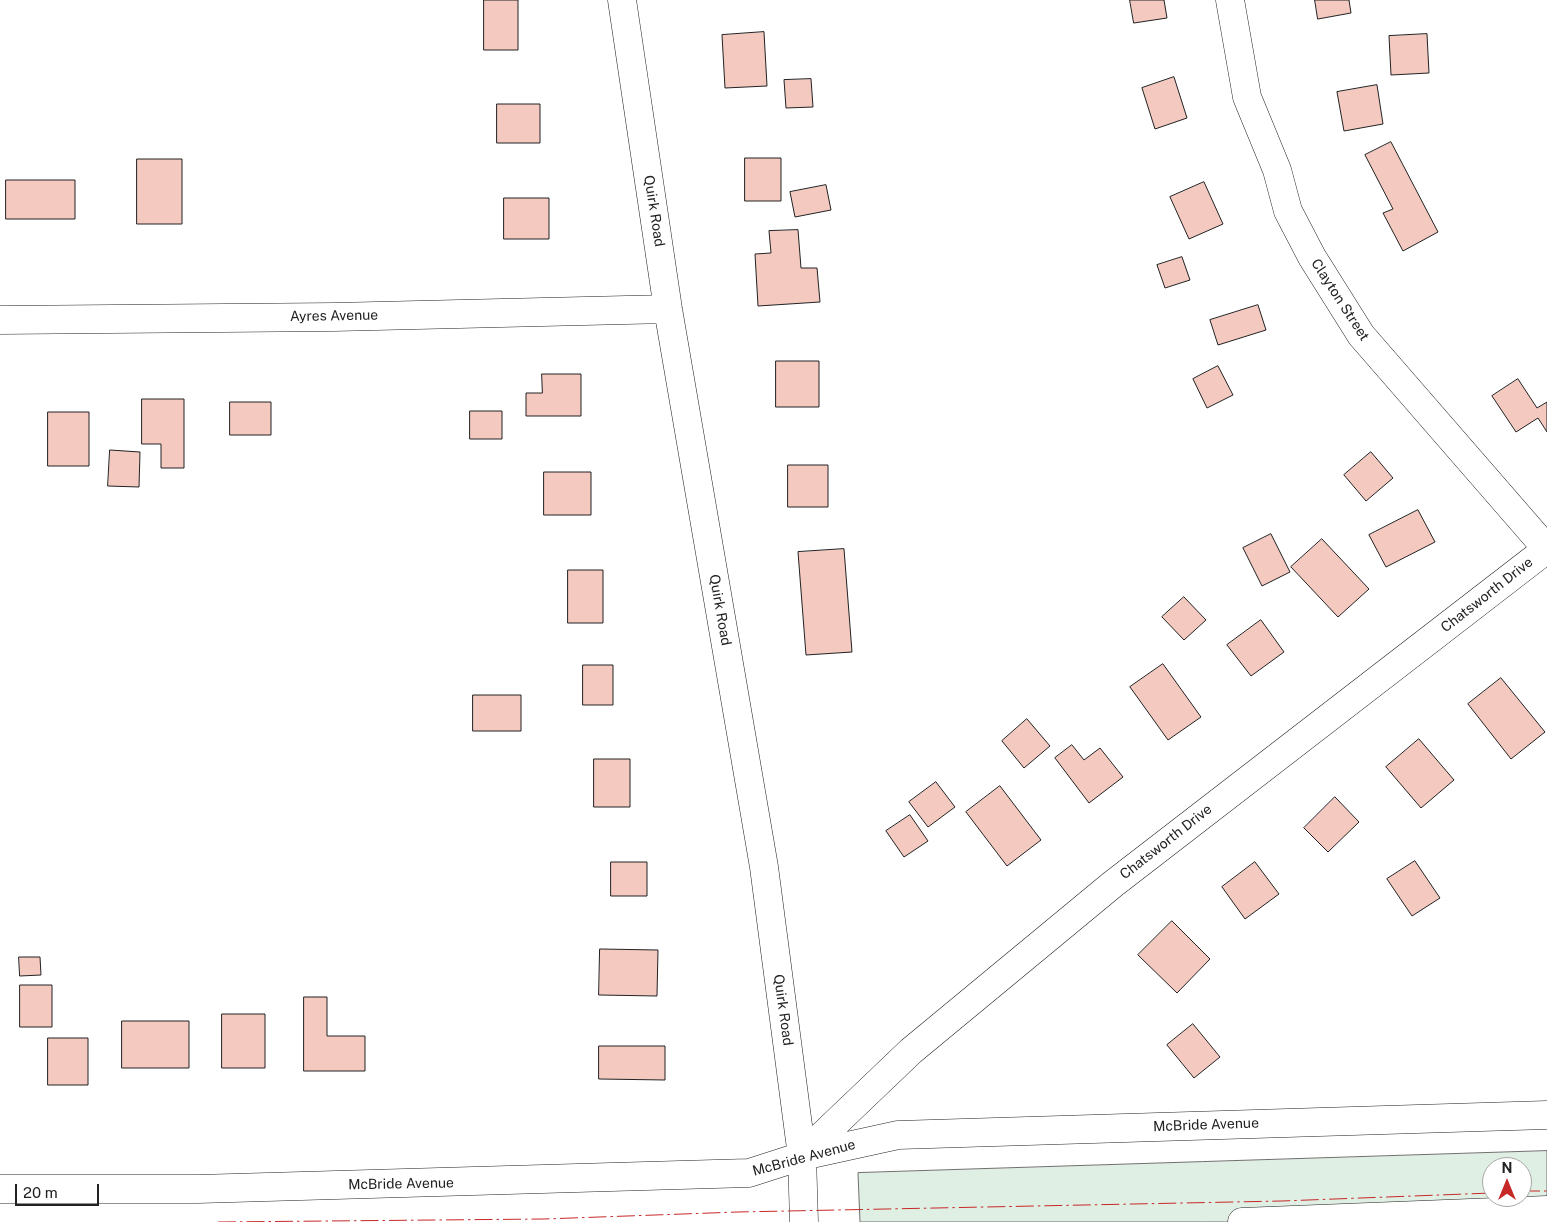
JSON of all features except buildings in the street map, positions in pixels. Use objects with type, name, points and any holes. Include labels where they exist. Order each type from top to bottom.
[{"type":"street","name":"Quirk Road","points":[[622,0],[668,309],[764,867],[802,1156],[804,1222]]},
{"type":"street","name":"Clayton Street","points":[[1230,0],[1246,97],[1277,170],[1288,211],[1312,257],[1361,335],[1547,549]]},
{"type":"street","name":"Ayres Avenue","points":[[0,320],[334,317],[668,309]]},
{"type":"street","name":"Chatsworth Drive","points":[[802,1156],[911,1051],[1113,884],[1547,549]]},
{"type":"street","name":"McBride Avenue","points":[[0,1189],[198,1189],[749,1173],[802,1156],[898,1135],[1547,1115]]},
{"type":"street","points":[[1242,1222],[1547,1210]]},
{"type":"green space","points":[[1547,1151],[1547,1222],[860,1222],[858,1173]]},
{"type":"power","points":[[1532,1191],[1547,1191]]},
{"type":"power","points":[[218,1222],[544,1219],[738,1212],[1282,1201],[1482,1193]]}]
